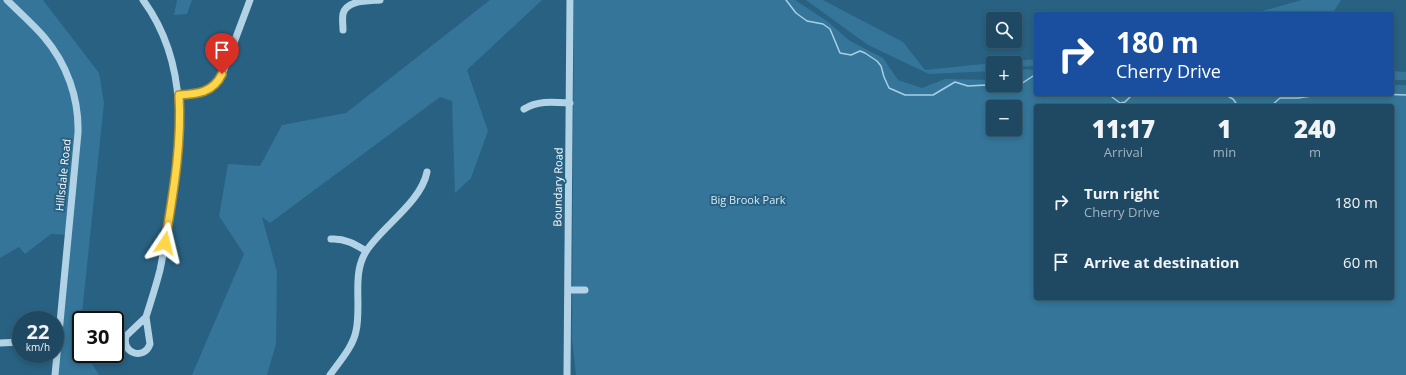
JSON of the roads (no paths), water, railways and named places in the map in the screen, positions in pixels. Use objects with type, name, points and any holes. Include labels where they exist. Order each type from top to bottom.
[{"type":"street","name":"Hillsdale Road","points":[[7,0],[44,36],[54,50],[69,78],[76,103],[78,133],[59,311]]},
{"type":"street","points":[[143,0],[164,38],[174,69],[179,95],[179,132],[174,189],[160,270],[146,317],[150,344],[146,351],[142,353],[133,353],[128,350],[126,346],[126,336],[146,317]]},
{"type":"street","points":[[179,95],[203,92],[211,89],[220,80],[250,0]]},
{"type":"street","points":[[343,30],[343,15],[348,6],[354,2],[380,0]]},
{"type":"street","name":"Boundary Road","points":[[567,375],[570,0]]},
{"type":"street","points":[[524,109],[539,102],[570,103]]},
{"type":"street","points":[[330,375],[349,347],[356,331],[358,318],[360,265],[366,251],[419,192],[428,172]]},
{"type":"street","points":[[331,239],[348,242],[366,251]]},
{"type":"street","points":[[568,290],[585,290]]},
{"type":"street","points":[[0,343],[12,342]]},
{"type":"street","name":"Hillsdale Road","points":[[55,363],[55,375]]},
{"type":"waterway","points":[[786,0],[796,13],[807,21],[823,24],[830,29],[840,53],[851,55],[860,51],[877,61],[881,66],[889,88],[905,95],[933,95],[955,82],[968,86],[986,85],[1003,88],[1021,84],[1034,75]]},
{"type":"waterway","points":[[1394,95],[1406,95]]},
{"type":"waterway","points":[[1112,96],[1120,103],[1125,102],[1131,96]]},
{"type":"waterway","points":[[1195,96],[1200,96]]},
{"type":"waterway","points":[[1228,96],[1233,99],[1237,104]]},
{"type":"waterway","points":[[1273,104],[1280,98],[1312,96]]},
{"type":"park label","name":"Big Brook Park","points":[[748,200]]}]
